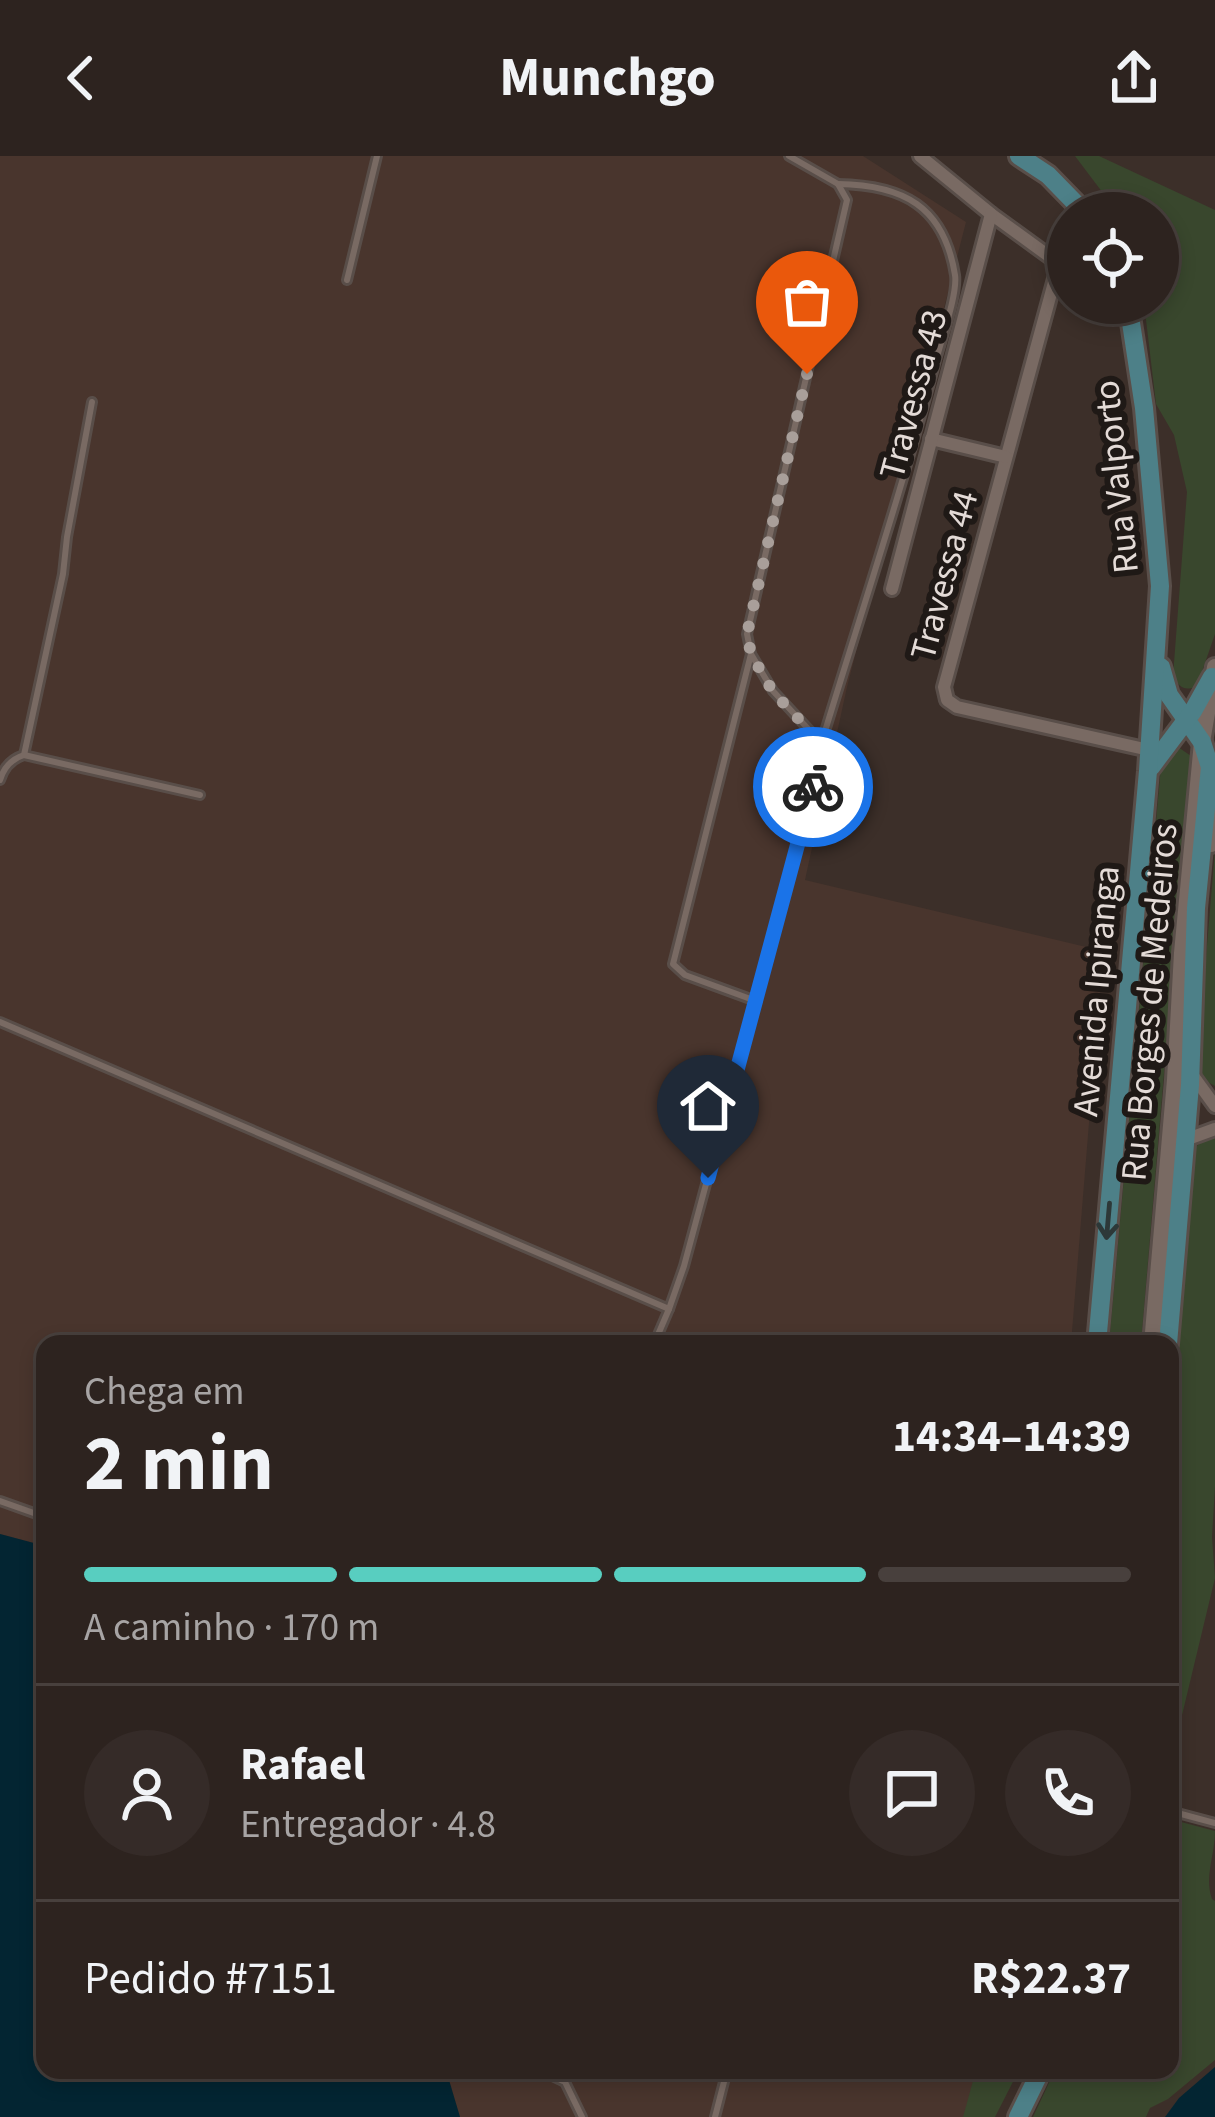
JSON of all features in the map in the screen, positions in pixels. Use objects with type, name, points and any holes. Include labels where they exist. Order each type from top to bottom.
[{"type":"main road","points":[[1019,156],[1049,166],[1069,192]]},
{"type":"main road","name":"Rua Valporto","points":[[1131,324],[1160,586],[1157,644]]},
{"type":"main road","points":[[1157,644],[1169,695],[1202,742],[1210,767],[1192,994]]},
{"type":"main road","name":"Avenida Ipiranga","points":[[1098,1335],[1157,644]]},
{"type":"main road","points":[[1148,771],[1187,719],[1214,672]]},
{"type":"main road","name":"Rua Borges de Medeiros","points":[[1161,1335],[1181,953],[1202,742],[1214,672]]},
{"type":"main road","name":"Rua Borges de Medeiros","points":[[1161,1335],[1184,1147],[1192,994],[1215,809]]},
{"type":"main road","points":[[1018,2117],[1037,2079]]},
{"type":"street","points":[[920,156],[1047,255]]},
{"type":"street","name":"Travessa 43","points":[[892,589],[991,214]]},
{"type":"street","name":"Travessa 44","points":[[1047,323],[944,687],[946,700],[957,707],[1149,750]]},
{"type":"street","points":[[931,439],[1006,457]]},
{"type":"street","points":[[1189,1071],[1215,1106]]},
{"type":"street","points":[[1184,1147],[1215,1129]]},
{"type":"lane","points":[[347,280],[376,156]]},
{"type":"lane","points":[[658,1335],[684,1266],[819,751],[922,412],[956,280],[946,240],[930,217],[904,195],[873,185],[838,184],[789,156]]},
{"type":"lane","points":[[819,751],[812,733],[773,692],[751,654],[747,634],[847,200],[838,184]]},
{"type":"lane","points":[[24,755],[63,574],[92,402]]},
{"type":"lane","points":[[751,654],[673,964],[685,975],[755,1000]]},
{"type":"lane","points":[[0,780],[14,758],[24,755],[200,795]]},
{"type":"lane","points":[[0,1022],[669,1309]]},
{"type":"lane","points":[[0,1501],[36,1513]]},
{"type":"lane","points":[[1179,1813],[1215,1822]]},
{"type":"lane","points":[[559,2079],[565,2082],[582,2117]]},
{"type":"lane","points":[[715,2117],[725,2079]]},
{"type":"shaded area","points":[[0,156],[863,156],[966,222],[847,687],[805,880],[1103,951],[1072,1335],[36,1335],[36,1544],[0,1534]]},
{"type":"shaded area","points":[[449,2079],[979,2079],[967,2117],[460,2117]]},
{"type":"green space","points":[[1075,156],[1099,156],[1176,192],[1102,192]]},
{"type":"green space","points":[[1179,193],[1215,210],[1215,634],[1197,686],[1189,689],[1173,676],[1187,492],[1174,435],[1156,404],[1146,324],[1179,324]]},
{"type":"green space","points":[[1178,747],[1191,756],[1142,1335],[1110,1335],[1161,766]]},
{"type":"green space","points":[[1215,850],[1215,1086],[1204,1080],[1197,1065]]},
{"type":"green space","points":[[1215,1137],[1215,1578],[1179,1728],[1176,1335],[1191,1150]]},
{"type":"green space","points":[[1179,1821],[1215,1831],[1209,1882],[1215,1901],[1215,2060],[1150,2108],[1146,2117],[1033,2117],[1051,2079],[1179,2079]]},
{"type":"green space","points":[[974,2079],[1014,2079],[995,2117],[963,2117]]},
{"type":"water","points":[[0,1534],[36,1544],[36,2079],[449,2079],[460,2117],[0,2117]]},
{"type":"water","points":[[1215,2067],[1215,2117],[1165,2117],[1179,2098]]},
{"type":"way so far","points":[[807,374],[747,634],[751,654],[773,692],[812,733],[819,751],[813,787]]},
{"type":"route","points":[[708,1178],[813,787]]}]
